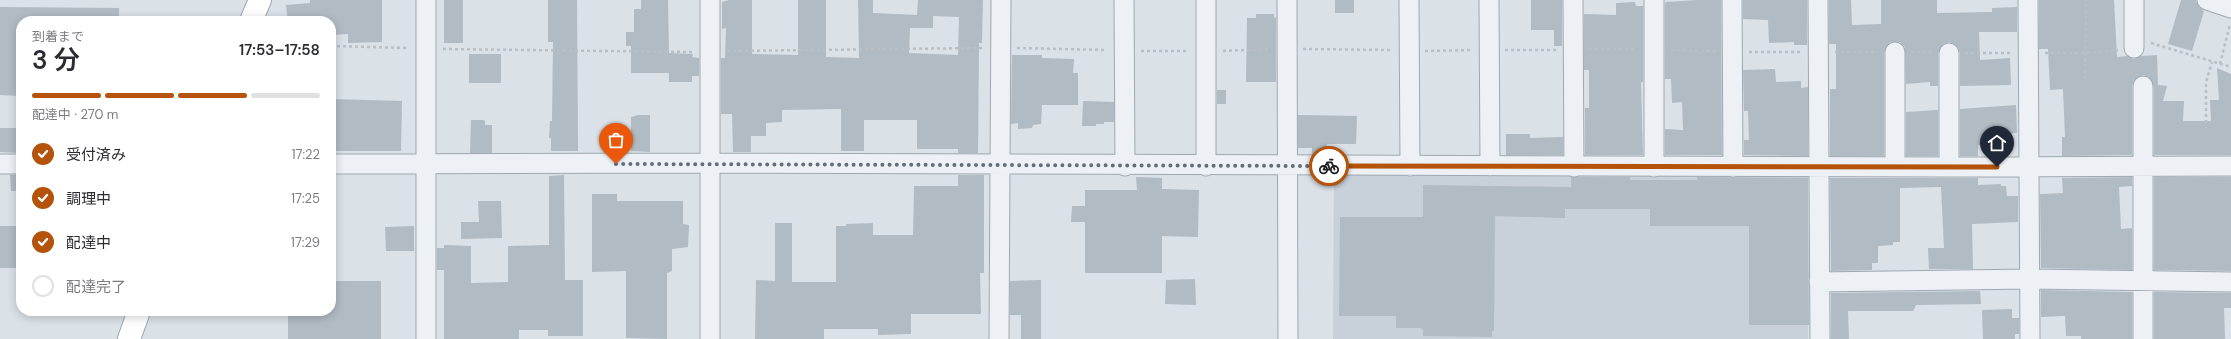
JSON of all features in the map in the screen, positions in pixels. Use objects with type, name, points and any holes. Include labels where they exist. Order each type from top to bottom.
[{"type":"main road","points":[[253,16],[260,0]]},
{"type":"main road","points":[[129,339],[137,316]]},
{"type":"street","points":[[426,0],[426,339]]},
{"type":"street","points":[[710,0],[710,339]]},
{"type":"street","points":[[999,339],[1001,0]]},
{"type":"street","points":[[1124,0],[1125,166]]},
{"type":"street","points":[[1206,0],[1206,166]]},
{"type":"street","points":[[1287,0],[1288,339]]},
{"type":"street","points":[[1409,0],[1410,166]]},
{"type":"street","points":[[1489,0],[1490,166]]},
{"type":"street","points":[[1573,0],[1574,166]]},
{"type":"street","points":[[1654,0],[1654,167]]},
{"type":"street","points":[[1732,0],[1733,167]]},
{"type":"street","points":[[1818,0],[1820,339]]},
{"type":"street","points":[[2028,0],[2030,339]]},
{"type":"street","points":[[2134,0],[2134,43]]},
{"type":"street","points":[[2207,0],[2231,8]]},
{"type":"street","points":[[1895,52],[1895,167]]},
{"type":"street","points":[[1948,52],[1949,167]]},
{"type":"street","points":[[2143,86],[2143,339]]},
{"type":"street","points":[[336,164],[710,163],[1000,166],[1654,167],[2231,166]]},
{"type":"street","points":[[0,164],[16,164]]},
{"type":"street","points":[[1819,282],[2029,279],[2143,282],[2231,282]]},
{"type":"path","points":[[2085,79],[2084,53],[2086,0]]},
{"type":"path","points":[[2220,64],[2231,20]]},
{"type":"path","points":[[336,46],[426,49],[710,52],[1000,48],[1206,52],[1287,48],[1409,51],[1654,49],[1732,52],[2084,53],[2134,43],[2231,67]]},
{"type":"path","points":[[2206,129],[2206,82],[2212,62]]},
{"type":"shaded area","points":[[1334,172],[1808,174],[1808,339],[1333,339]]},
{"type":"building","points":[[310,0],[382,0],[382,42],[348,43],[348,34],[336,35],[336,16],[287,16],[286,5],[310,3]]},
{"type":"building","points":[[444,0],[463,0],[463,43],[444,43]]},
{"type":"building","points":[[548,0],[577,0],[578,151],[551,151],[551,138],[549,138],[550,121],[552,121],[553,42],[548,42]]},
{"type":"building","points":[[641,0],[668,0],[669,53],[693,54],[692,57],[699,58],[699,76],[692,76],[692,82],[669,82],[669,73],[631,73],[631,46],[626,46],[626,32],[634,32],[634,9],[641,9]]},
{"type":"building","points":[[729,0],[752,0],[752,54],[798,55],[798,0],[826,0],[826,57],[859,58],[858,0],[873,0],[873,13],[917,15],[918,0],[983,0],[982,43],[979,43],[978,153],[958,153],[958,149],[917,149],[917,120],[864,120],[864,151],[841,151],[841,109],[782,110],[782,122],[766,123],[766,136],[751,136],[751,152],[733,152],[732,114],[721,114],[721,58],[725,58],[726,28],[722,29],[722,2]],"holes":[[[933,16],[959,17],[958,55],[909,53],[910,28],[933,28]]]},
{"type":"building","points":[[1335,0],[1354,0],[1354,13],[1335,13]]},
{"type":"building","points":[[1531,0],[1562,0],[1562,46],[1554,46],[1554,30],[1531,30]]},
{"type":"building","points":[[1721,0],[1722,155],[1665,155],[1665,129],[1683,130],[1682,102],[1672,103],[1671,79],[1665,79],[1665,4],[1666,2]]},
{"type":"building","points":[[1743,0],[1807,0],[1807,45],[1794,45],[1794,42],[1769,43],[1768,20],[1743,19]]},
{"type":"building","points":[[1829,0],[1851,0],[1852,25],[1881,24],[1881,0],[1937,0],[1937,13],[1992,12],[1992,8],[2017,7],[2017,32],[1979,32],[1980,60],[2010,58],[2011,85],[1960,86],[1960,53],[1958,47],[1949,42],[1943,44],[1938,53],[1938,86],[1930,86],[1930,82],[1906,84],[1905,47],[1900,42],[1890,42],[1884,52],[1884,156],[1830,156],[1830,89],[1836,89],[1836,44],[1829,44]]},
{"type":"building","points":[[2039,0],[2114,0],[2117,57],[2127,56],[2134,59],[2141,56],[2157,55],[2158,85],[2167,86],[2163,101],[2184,101],[2183,121],[2211,121],[2210,100],[2219,100],[2217,68],[2231,74],[2231,155],[2154,155],[2154,86],[2149,77],[2143,75],[2134,80],[2132,86],[2132,155],[2062,156],[2062,137],[2065,137],[2063,89],[2050,90],[2048,49],[2039,49]]},
{"type":"building","points":[[2181,0],[2196,0],[2199,7],[2204,11],[2192,51],[2168,44]]},
{"type":"building","points":[[1635,2],[1636,6],[1643,6],[1643,82],[1641,82],[1643,155],[1585,155],[1585,108],[1589,108],[1589,70],[1584,70],[1584,14],[1616,15],[1616,3]]},
{"type":"building","points":[[0,7],[119,8],[119,16],[16,16],[16,96],[0,95]]},
{"type":"building","points":[[1256,14],[1274,14],[1274,18],[1276,17],[1276,82],[1246,82],[1247,18],[1256,18]]},
{"type":"building","points":[[469,54],[501,54],[501,83],[469,83]]},
{"type":"building","points":[[1012,55],[1042,55],[1042,58],[1074,59],[1073,73],[1078,73],[1078,105],[1042,105],[1041,124],[1033,125],[1032,128],[1018,129],[1018,123],[1011,124]]},
{"type":"building","points":[[1775,69],[1776,82],[1801,81],[1801,88],[1808,87],[1808,156],[1744,155],[1744,140],[1749,140],[1748,111],[1744,111],[1743,70]]},
{"type":"building","points":[[1217,90],[1226,90],[1226,104],[1217,104]]},
{"type":"building","points":[[336,99],[402,101],[401,151],[336,151]]},
{"type":"building","points":[[1083,101],[1114,102],[1114,122],[1104,122],[1104,124],[1096,124],[1096,126],[1082,126]]},
{"type":"building","points":[[2016,105],[2017,133],[1990,134],[1990,144],[1978,145],[1978,156],[1960,156],[1960,109]]},
{"type":"building","points":[[1938,110],[1938,156],[1906,156],[1906,112]]},
{"type":"building","points":[[638,115],[650,115],[650,152],[631,151],[631,117]]},
{"type":"building","points":[[1298,115],[1357,116],[1356,144],[1327,144],[1327,154],[1312,154],[1312,148],[1298,148]]},
{"type":"building","points":[[471,120],[483,120],[485,121],[485,125],[492,125],[492,153],[470,153]]},
{"type":"building","points":[[0,128],[16,128],[16,153],[0,152]]},
{"type":"building","points":[[1506,134],[1530,134],[1530,138],[1563,137],[1563,155],[1506,155]]},
{"type":"building","points":[[10,175],[16,175],[16,191],[11,191]]},
{"type":"building","points":[[564,175],[565,280],[583,280],[583,336],[548,336],[548,330],[519,330],[519,339],[444,339],[444,270],[437,270],[437,248],[444,248],[444,245],[471,246],[471,283],[508,282],[508,246],[549,245],[549,176]]},
{"type":"building","points":[[958,175],[984,175],[984,273],[980,273],[981,314],[911,314],[911,334],[878,335],[878,329],[824,329],[824,339],[755,339],[756,280],[775,281],[775,223],[792,223],[792,282],[836,282],[836,226],[873,223],[873,235],[913,235],[914,186],[958,186]]},
{"type":"building","points":[[1136,177],[1162,178],[1162,189],[1199,190],[1198,237],[1162,236],[1162,273],[1085,273],[1085,222],[1071,222],[1072,206],[1085,206],[1085,190],[1137,190]]},
{"type":"building","points":[[1571,177],[1630,177],[1630,180],[1697,180],[1697,177],[1808,178],[1809,325],[1749,325],[1749,226],[1650,226],[1650,209],[1565,209],[1565,218],[1495,216],[1494,331],[1492,331],[1492,337],[1423,336],[1423,330],[1421,328],[1396,328],[1396,316],[1339,316],[1340,217],[1423,217],[1423,185],[1571,187]]},
{"type":"building","points":[[2132,177],[2132,186],[2119,187],[2121,229],[2132,228],[2132,270],[2041,268],[2040,194],[2063,193],[2062,178]]},
{"type":"building","points":[[2154,177],[2231,177],[2231,271],[2154,270]]},
{"type":"building","points":[[1830,178],[1978,178],[1978,185],[2001,184],[2001,186],[2006,186],[2007,196],[2018,196],[2018,222],[1972,224],[1973,269],[1929,269],[1928,248],[1944,248],[1941,187],[1900,188],[1900,242],[1893,242],[1893,245],[1878,246],[1878,263],[1872,263],[1872,270],[1831,271]]},
{"type":"building","points":[[592,194],[617,194],[617,201],[683,201],[683,224],[689,225],[688,247],[672,249],[672,271],[667,273],[667,339],[626,338],[626,271],[592,272]]},
{"type":"building","points":[[478,201],[501,201],[502,238],[461,239],[461,222],[479,222]]},
{"type":"building","points":[[0,226],[16,226],[16,268],[0,268]]},
{"type":"building","points":[[414,226],[414,251],[386,251],[385,227]]},
{"type":"building","points":[[1195,279],[1196,305],[1165,304],[1166,280]]},
{"type":"building","points":[[1041,280],[1041,339],[1021,339],[1021,315],[1010,315],[1010,281]]},
{"type":"building","points":[[336,281],[381,281],[381,339],[288,339],[288,316],[336,316]]},
{"type":"building","points":[[2041,290],[2132,292],[2132,339],[2081,339],[2081,336],[2066,336],[2065,316],[2041,317]]},
{"type":"building","points":[[1980,291],[1981,304],[1916,305],[1913,311],[1848,311],[1849,339],[1831,339],[1831,293]]},
{"type":"building","points":[[2154,292],[2231,293],[2231,308],[2224,308],[2225,339],[2154,339]]},
{"type":"building","points":[[2012,309],[2012,318],[2019,318],[2019,334],[2015,334],[2015,339],[1983,339],[1982,310]]},
{"type":"way so far","points":[[616,164],[710,163],[1000,166],[1329,166]]},
{"type":"route","points":[[1329,166],[1997,167]]}]
